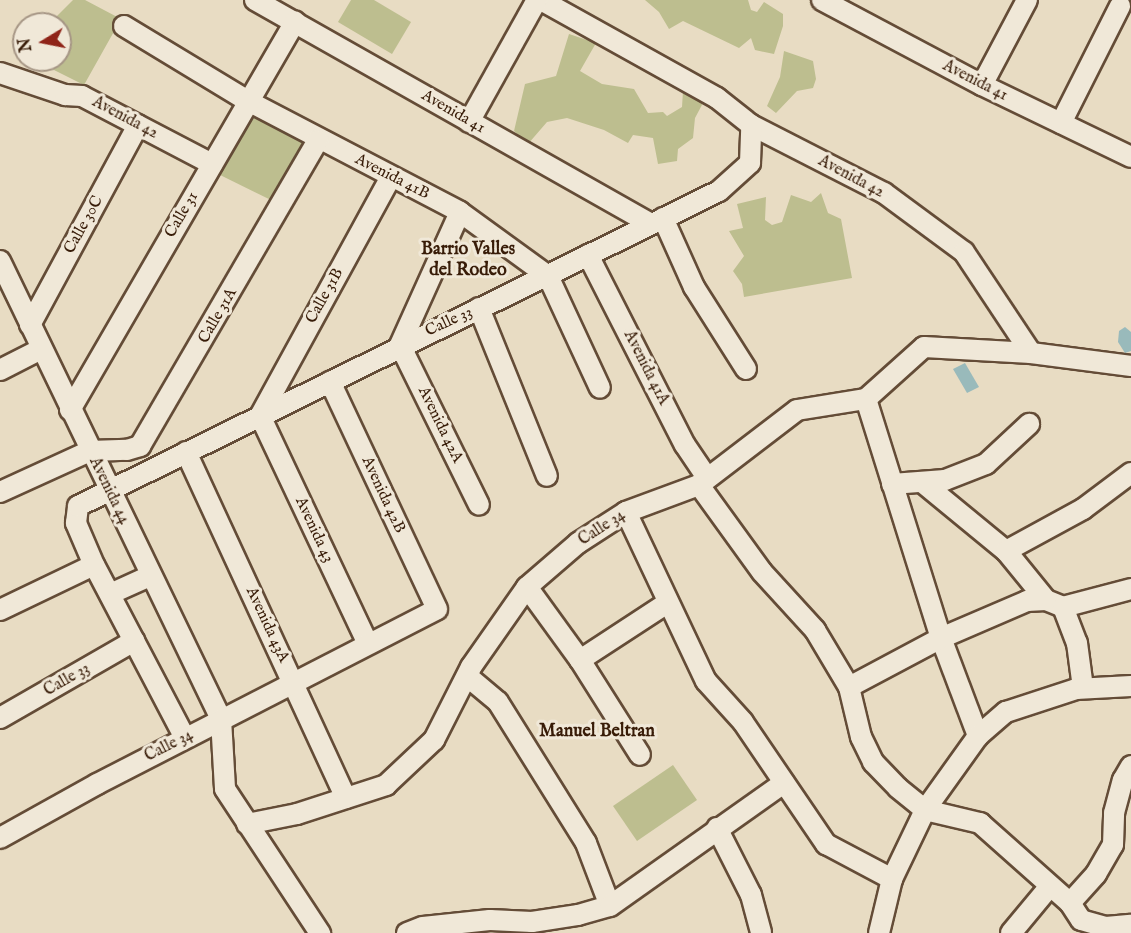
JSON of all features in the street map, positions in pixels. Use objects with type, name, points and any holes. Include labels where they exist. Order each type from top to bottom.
[{"type":"street","name":"Avenida 41","points":[[255,0],[469,122],[657,221]]},
{"type":"street","points":[[469,122],[539,0]]},
{"type":"street","name":"Avenida 42","points":[[539,0],[717,98],[751,125],[884,193],[964,252],[1030,353]]},
{"type":"street","name":"Avenida 41","points":[[822,0],[982,85],[1131,157]]},
{"type":"street","points":[[982,85],[1027,0]]},
{"type":"street","points":[[1062,123],[1120,6]]},
{"type":"street","name":"Calle 31","points":[[70,410],[295,22]]},
{"type":"street","name":"Avenida 41B","points":[[124,26],[248,101],[318,140],[460,212],[548,276],[600,388]]},
{"type":"street","name":"Avenida 42","points":[[0,74],[65,95],[82,96],[212,164]]},
{"type":"street","name":"Calle 30C","points":[[30,325],[138,125]]},
{"type":"street","name":"Calle 33","points":[[185,738],[94,565],[75,515],[78,506],[400,345],[548,276],[719,191],[743,172],[752,153],[751,125]]},
{"type":"street","name":"Calle 31A","points":[[90,451],[127,450],[140,446],[318,140]]},
{"type":"street","name":"Calle 31B","points":[[260,416],[391,177]]},
{"type":"street","points":[[400,345],[460,212]]},
{"type":"street","points":[[657,221],[694,287],[746,369]]},
{"type":"street","name":"Avenida 41A","points":[[588,255],[703,482],[762,572],[814,630],[849,687],[861,737],[873,762],[925,810]]},
{"type":"street","name":"Avenida 44","points":[[0,261],[221,720]]},
{"type":"street","points":[[479,308],[548,476]]},
{"type":"street","name":"Avenida 42A","points":[[400,345],[479,505]]},
{"type":"street","points":[[978,735],[941,638],[866,399],[924,347],[1030,353],[1131,366]]},
{"type":"street","points":[[0,370],[41,349]]},
{"type":"street","name":"Avenida 42B","points":[[330,382],[437,609]]},
{"type":"street","name":"Calle 34","points":[[247,824],[386,785],[434,740],[467,676],[527,588],[578,543],[626,512],[703,482],[797,410],[866,399]]},
{"type":"street","name":"Avenida 43","points":[[260,416],[368,644]]},
{"type":"street","points":[[892,484],[945,480],[986,464],[1029,424]]},
{"type":"street","points":[[0,492],[90,451]]},
{"type":"street","name":"Avenida 43A","points":[[186,452],[346,798]]},
{"type":"street","points":[[1006,551],[1083,509],[1131,473]]},
{"type":"street","points":[[922,482],[1006,551],[1054,604],[1077,643],[1083,688]]},
{"type":"street","points":[[626,512],[667,603],[706,681],[743,722],[826,844],[892,879]]},
{"type":"street","points":[[0,610],[94,565]]},
{"type":"street","points":[[110,594],[150,576]]},
{"type":"street","points":[[527,588],[580,660],[640,755]]},
{"type":"street","points":[[849,687],[941,638],[1027,602],[1054,604],[1131,589]]},
{"type":"street","points":[[580,660],[667,603]]},
{"type":"street","name":"Calle 34","points":[[0,838],[185,738],[437,609]]},
{"type":"street","name":"Calle 33","points":[[0,718],[134,641]]},
{"type":"street","points":[[467,676],[498,702],[586,843],[610,906]]},
{"type":"street","points":[[879,933],[892,879],[925,810],[978,735],[1006,712],[1083,688],[1131,686]]},
{"type":"street","points":[[221,720],[225,789],[320,933]]},
{"type":"street","points":[[1070,903],[1096,874],[1113,845],[1114,813],[1123,780],[1131,766]]},
{"type":"street","points":[[407,933],[423,927],[490,920],[532,922],[578,915],[610,906],[646,883],[717,828],[784,783]]},
{"type":"street","points":[[925,810],[980,823],[1070,903],[1074,913],[1086,928],[1131,925]]},
{"type":"street","points":[[717,828],[751,895],[761,933]]},
{"type":"street","points":[[1011,933],[1050,886]]},
{"type":"green space","points":[[73,0],[85,0],[121,19],[84,85],[58,72],[72,72],[72,12],[61,12]]},
{"type":"green space","points":[[351,0],[374,0],[411,22],[392,54],[338,22]]},
{"type":"green space","points":[[645,0],[748,0],[751,10],[757,12],[764,2],[783,14],[783,26],[774,54],[755,50],[751,38],[739,48],[683,21],[669,29],[659,12]]},
{"type":"green space","points":[[569,34],[596,43],[580,71],[602,84],[634,89],[648,113],[663,112],[667,116],[682,107],[683,91],[703,103],[695,118],[693,138],[678,149],[677,161],[658,164],[653,138],[633,135],[628,143],[604,130],[567,118],[547,122],[528,144],[514,131],[525,84],[556,76]]},
{"type":"green space","points":[[784,51],[813,61],[816,79],[813,88],[797,91],[776,113],[767,106],[780,77]]},
{"type":"green space","points":[[250,105],[312,143],[275,202],[214,172]]},
{"type":"green space","points":[[821,193],[828,213],[841,219],[852,278],[744,297],[742,284],[733,271],[744,256],[729,231],[743,228],[737,204],[766,197],[765,220],[772,225],[782,222],[791,195],[811,202]]},
{"type":"green space","points":[[673,765],[697,800],[637,841],[613,806]]},
{"type":"water","points":[[1125,327],[1131,332],[1131,351],[1125,353],[1118,342],[1119,331]]},
{"type":"water","points":[[965,363],[979,387],[967,393],[953,369]]},
{"type":"district","name":"Barrio Valles del Rodeo","points":[[468,261]]},
{"type":"district","name":"Manuel Beltran","points":[[597,732]]}]
